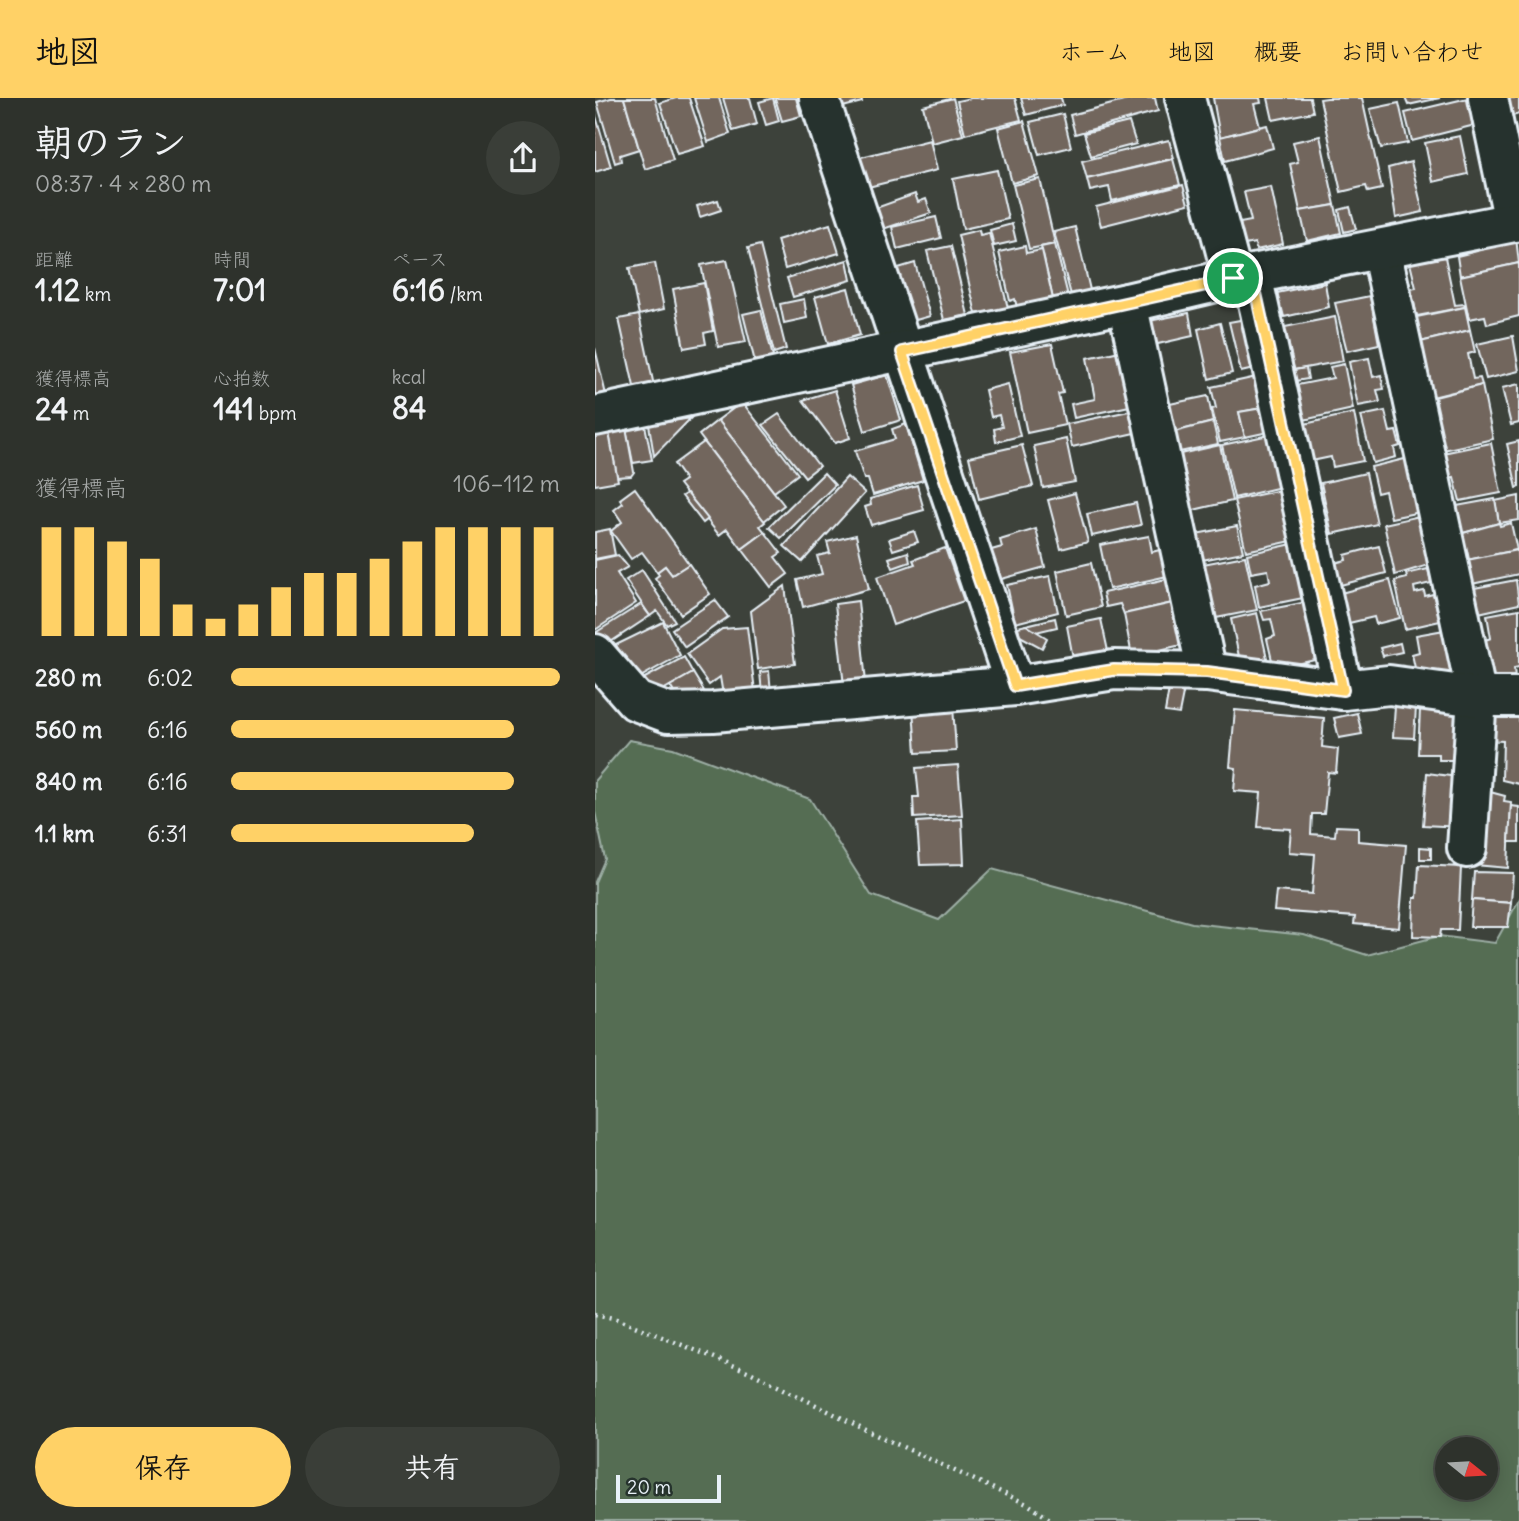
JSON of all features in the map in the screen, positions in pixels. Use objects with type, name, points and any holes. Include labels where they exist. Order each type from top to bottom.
[{"type":"street","points":[[819,98],[1015,686]]},
{"type":"street","points":[[1185,98],[1242,276],[1343,690]]},
{"type":"street","points":[[595,416],[902,352],[1242,276],[1516,222],[1488,98]]},
{"type":"street","points":[[1381,249],[1477,697],[1467,848]]},
{"type":"street","points":[[1127,303],[1207,672]]},
{"type":"street","points":[[595,654],[636,701],[668,713],[713,712],[1015,686],[1114,670],[1207,672],[1343,690],[1389,685],[1477,697],[1519,697]]},
{"type":"path","points":[[595,1314],[617,1319],[750,1372],[866,1430],[1029,1505],[1053,1521]]},
{"type":"green space","points":[[629,740],[673,748],[810,799],[871,895],[939,920],[992,869],[1192,923],[1304,935],[1367,955],[1439,936],[1495,943],[1519,900],[1519,1521],[595,1521],[595,882],[605,859],[595,812],[595,780]]},
{"type":"building","points":[[624,98],[639,149],[620,155],[621,161],[615,163],[597,102]]},
{"type":"building","points":[[624,98],[655,98],[673,160],[645,169]]},
{"type":"building","points":[[676,98],[689,98],[705,146],[677,154],[660,103]]},
{"type":"building","points":[[694,98],[719,98],[730,134],[708,142]]},
{"type":"building","points":[[723,98],[750,98],[757,124],[733,131]]},
{"type":"building","points":[[773,98],[779,121],[766,125],[759,102]]},
{"type":"building","points":[[775,98],[796,98],[801,116],[782,121]]},
{"type":"building","points":[[836,98],[861,98],[862,102],[839,108]]},
{"type":"building","points":[[953,98],[963,135],[932,143],[923,106]]},
{"type":"building","points":[[971,98],[1015,98],[1021,120],[965,134],[957,101]]},
{"type":"building","points":[[1021,98],[1061,98],[1063,105],[1026,115]]},
{"type":"building","points":[[1135,98],[1155,98],[1158,111],[1075,134],[1070,115]]},
{"type":"building","points":[[1213,98],[1260,98],[1261,103],[1254,104],[1260,127],[1220,137]]},
{"type":"building","points":[[1268,98],[1310,98],[1313,112],[1273,120]]},
{"type":"building","points":[[1362,98],[1382,189],[1368,192],[1366,186],[1341,192],[1320,99]]},
{"type":"building","points":[[1405,98],[1440,98],[1408,105]]},
{"type":"building","points":[[1468,98],[1475,125],[1412,141],[1405,113]]},
{"type":"building","points":[[1505,98],[1519,98],[1519,114],[1509,117]]},
{"type":"building","points":[[1399,103],[1408,143],[1381,148],[1370,109]]},
{"type":"building","points":[[595,113],[611,167],[595,172]]},
{"type":"building","points":[[1063,114],[1071,147],[1039,155],[1030,122]]},
{"type":"building","points":[[1024,121],[1039,176],[1012,183],[998,128]]},
{"type":"building","points":[[1129,122],[1136,144],[1091,156],[1084,133]]},
{"type":"building","points":[[1267,125],[1273,148],[1225,161],[1220,137]]},
{"type":"building","points":[[1320,136],[1335,205],[1300,211],[1290,164],[1298,162],[1293,142]]},
{"type":"building","points":[[1460,136],[1468,174],[1433,182],[1425,143]]},
{"type":"building","points":[[930,140],[937,170],[864,188],[857,158]]},
{"type":"building","points":[[1169,140],[1174,158],[1087,179],[1082,161]]},
{"type":"building","points":[[1173,159],[1180,185],[1112,201],[1109,187],[1090,191],[1087,179]]},
{"type":"building","points":[[1411,162],[1423,212],[1396,218],[1388,168]]},
{"type":"building","points":[[997,170],[1008,219],[963,229],[953,179]]},
{"type":"building","points":[[1040,179],[1055,244],[1029,249],[1013,185]]},
{"type":"building","points":[[1183,185],[1188,204],[1101,226],[1096,207]]},
{"type":"building","points":[[1271,187],[1283,244],[1256,250],[1255,243],[1245,245],[1240,223],[1251,221],[1244,192]]},
{"type":"building","points":[[915,194],[918,202],[926,199],[931,213],[880,230],[873,209]]},
{"type":"building","points":[[718,200],[721,210],[700,217],[697,206]]},
{"type":"building","points":[[1335,205],[1341,233],[1307,241],[1300,211]]},
{"type":"building","points":[[1350,207],[1356,229],[1344,232],[1339,210]]},
{"type":"building","points":[[936,217],[941,238],[897,249],[892,227]]},
{"type":"building","points":[[830,224],[839,253],[785,269],[777,240]]},
{"type":"building","points":[[1012,224],[1016,241],[994,246],[990,230]]},
{"type":"building","points":[[1075,227],[1090,290],[1071,295],[1054,232]]},
{"type":"building","points":[[979,230],[980,235],[989,233],[1008,308],[976,314],[958,235]]},
{"type":"building","points":[[1516,238],[1519,263],[1460,276],[1457,256],[1477,251],[1476,247]]},
{"type":"building","points":[[1055,244],[1068,296],[1053,299],[1041,247]]},
{"type":"building","points":[[760,245],[786,349],[774,353],[748,248]]},
{"type":"building","points":[[951,246],[968,315],[944,320],[927,251]]},
{"type":"building","points":[[1025,246],[1026,253],[1042,250],[1053,299],[1017,308],[1015,299],[1010,301],[999,252]]},
{"type":"building","points":[[1445,257],[1455,305],[1464,304],[1465,307],[1417,316],[1411,289],[1416,288],[1410,263]]},
{"type":"building","points":[[727,260],[746,342],[718,347],[701,265]]},
{"type":"building","points":[[847,260],[851,280],[793,297],[787,278]]},
{"type":"building","points":[[655,263],[664,309],[639,315],[629,268]]},
{"type":"building","points":[[915,263],[930,316],[909,322],[895,269]]},
{"type":"building","points":[[1519,263],[1519,316],[1487,324],[1485,316],[1469,319],[1460,276]]},
{"type":"building","points":[[704,283],[713,331],[704,333],[706,344],[684,348],[673,289]]},
{"type":"building","points":[[1325,283],[1329,307],[1284,317],[1282,309],[1275,310],[1272,294]]},
{"type":"building","points":[[848,288],[860,335],[828,344],[815,297]]},
{"type":"building","points":[[1370,296],[1379,344],[1347,351],[1335,303]]},
{"type":"building","points":[[804,299],[807,318],[784,323],[780,304]]},
{"type":"building","points":[[1465,307],[1470,330],[1412,344],[1407,319]]},
{"type":"building","points":[[761,310],[773,357],[755,362],[743,314]]},
{"type":"building","points":[[1189,313],[1193,336],[1149,346],[1144,322]]},
{"type":"building","points":[[639,315],[654,386],[635,391],[619,319]]},
{"type":"building","points":[[1335,317],[1343,361],[1294,370],[1285,327]]},
{"type":"building","points":[[1251,318],[1262,367],[1241,372],[1229,322]]},
{"type":"building","points":[[1220,323],[1232,373],[1209,379],[1198,329]]},
{"type":"building","points":[[1470,330],[1475,352],[1468,354],[1473,379],[1480,378],[1482,385],[1424,399],[1412,344]]},
{"type":"building","points":[[1513,336],[1519,371],[1486,379],[1477,344]]},
{"type":"building","points":[[1052,344],[1063,393],[1058,394],[1065,425],[1027,433],[1010,352]]},
{"type":"building","points":[[595,348],[606,395],[595,398]]},
{"type":"building","points":[[1120,351],[1134,405],[1074,418],[1071,404],[1095,399],[1087,358]]},
{"type":"building","points":[[1369,358],[1373,377],[1381,375],[1384,389],[1377,390],[1380,402],[1358,406],[1349,362]]},
{"type":"building","points":[[1292,363],[1294,370],[1306,368],[1308,379],[1289,382],[1286,365]]},
{"type":"building","points":[[1344,364],[1353,409],[1299,421],[1292,386],[1333,378],[1330,367]]},
{"type":"building","points":[[887,375],[901,420],[865,431],[851,385]]},
{"type":"building","points":[[1261,376],[1268,407],[1239,412],[1245,437],[1220,442],[1212,409],[1216,408],[1211,387]]},
{"type":"building","points":[[1008,384],[1020,436],[996,442],[994,429],[1002,427],[999,415],[991,417],[985,390]]},
{"type":"building","points":[[1519,384],[1519,423],[1511,425],[1502,388]]},
{"type":"building","points":[[1482,385],[1493,439],[1434,452],[1427,418],[1439,415],[1435,397]]},
{"type":"building","points":[[835,390],[850,438],[835,443],[803,400]]},
{"type":"building","points":[[1208,396],[1213,422],[1166,434],[1160,406]]},
{"type":"building","points":[[742,402],[798,474],[774,492],[718,420]]},
{"type":"building","points":[[1268,407],[1273,431],[1245,437],[1239,412]]},
{"type":"building","points":[[1134,410],[1139,432],[1072,447],[1067,424]]},
{"type":"building","points":[[1385,411],[1390,432],[1396,431],[1400,446],[1394,448],[1396,457],[1373,463],[1361,416]]},
{"type":"building","points":[[1354,413],[1363,461],[1333,467],[1331,457],[1307,462],[1300,425]]},
{"type":"building","points":[[779,414],[819,466],[805,477],[763,425]]},
{"type":"building","points":[[691,418],[654,456],[649,425]]},
{"type":"building","points":[[718,420],[784,505],[764,521],[699,435]]},
{"type":"building","points":[[1213,422],[1218,444],[1170,454],[1166,434]]},
{"type":"building","points":[[906,424],[923,480],[873,495],[868,479],[864,479],[855,451],[895,439],[892,429]]},
{"type":"building","points":[[645,425],[652,460],[633,463],[626,428]]},
{"type":"building","points":[[626,428],[634,472],[631,476],[617,477],[609,433]]},
{"type":"building","points":[[609,433],[618,481],[595,485],[595,436]]},
{"type":"building","points":[[1274,434],[1285,486],[1234,498],[1222,445]]},
{"type":"building","points":[[1066,439],[1075,482],[1043,488],[1034,446]]},
{"type":"building","points":[[1519,441],[1519,487],[1517,488],[1507,444]]},
{"type":"building","points":[[704,442],[765,522],[760,526],[765,532],[742,549],[727,529],[719,535],[679,484],[685,480],[674,464]]},
{"type":"building","points":[[1491,443],[1501,493],[1460,501],[1454,477],[1443,479],[1438,454]]},
{"type":"building","points":[[1022,445],[1033,486],[979,499],[969,457]]},
{"type":"building","points":[[1220,445],[1232,501],[1185,512],[1171,456]]},
{"type":"building","points":[[1413,457],[1425,511],[1391,518],[1385,491],[1377,493],[1371,467]]},
{"type":"building","points":[[824,473],[835,485],[781,538],[769,527]]},
{"type":"building","points":[[1366,473],[1377,524],[1332,534],[1321,483]]},
{"type":"building","points":[[847,477],[865,493],[802,562],[784,546]]},
{"type":"building","points":[[917,485],[924,510],[871,525],[865,507],[871,505],[870,499]]},
{"type":"building","points":[[635,488],[689,564],[672,575],[665,566],[657,572],[642,552],[631,559],[611,531],[622,522],[614,510],[623,503],[620,499]]},
{"type":"building","points":[[1286,489],[1296,540],[1246,551],[1234,500]]},
{"type":"building","points":[[687,493],[708,519],[703,523],[682,496]]},
{"type":"building","points":[[1075,493],[1088,542],[1061,549],[1048,500]]},
{"type":"building","points":[[1519,496],[1519,520],[1499,523],[1495,501]]},
{"type":"building","points":[[1495,499],[1499,523],[1456,535],[1451,507]]},
{"type":"building","points":[[1136,503],[1141,525],[1092,536],[1087,514]]},
{"type":"building","points":[[1424,515],[1432,564],[1395,575],[1384,524]]},
{"type":"building","points":[[1499,523],[1500,526],[1511,523],[1517,550],[1462,561],[1456,535]]},
{"type":"building","points":[[1237,526],[1243,552],[1202,560],[1201,554],[1194,555],[1191,535]]},
{"type":"building","points":[[610,529],[615,555],[595,559],[595,532]]},
{"type":"building","points":[[1036,529],[1045,567],[998,580],[988,551],[1002,547],[1000,540]]},
{"type":"building","points":[[914,531],[918,542],[893,550],[889,539]]},
{"type":"building","points":[[765,532],[781,553],[775,557],[788,574],[771,587],[742,549]]},
{"type":"building","points":[[856,535],[869,589],[803,607],[797,580],[822,574],[817,556],[830,553],[827,542]]},
{"type":"building","points":[[1149,536],[1152,552],[1167,548],[1172,575],[1109,589],[1100,545]]},
{"type":"building","points":[[1297,543],[1308,597],[1259,607],[1255,585],[1270,581],[1268,570],[1251,573],[1247,554]]},
{"type":"building","points":[[1379,546],[1386,573],[1333,587],[1327,565],[1346,560],[1345,555]]},
{"type":"building","points":[[945,548],[964,601],[893,625],[877,577],[915,564],[913,560]]},
{"type":"building","points":[[1517,550],[1519,574],[1467,585],[1462,561]]},
{"type":"building","points":[[908,552],[910,562],[893,568],[889,558]]},
{"type":"building","points":[[618,555],[628,567],[617,573],[636,603],[595,630],[595,560]]},
{"type":"building","points":[[1245,556],[1257,610],[1211,619],[1203,564]]},
{"type":"building","points":[[1091,563],[1101,607],[1066,615],[1057,571]]},
{"type":"building","points":[[689,564],[710,594],[681,614],[655,578],[659,575],[657,572],[665,566],[672,575]]},
{"type":"building","points":[[1428,569],[1431,583],[1414,587],[1415,593],[1424,591],[1425,596],[1433,594],[1440,621],[1405,629],[1395,581],[1407,578],[1406,574]]},
{"type":"building","points":[[642,570],[675,621],[667,625],[657,611],[650,616],[626,580]]},
{"type":"building","points":[[1050,576],[1058,612],[1015,623],[1007,585]]},
{"type":"building","points":[[1171,578],[1177,602],[1124,614],[1120,604],[1106,607],[1103,593]]},
{"type":"building","points":[[1390,580],[1400,618],[1376,624],[1374,617],[1345,624],[1337,594]]},
{"type":"building","points":[[1516,580],[1519,604],[1474,614],[1469,589]]},
{"type":"building","points":[[785,586],[795,664],[758,669],[751,611]]},
{"type":"building","points":[[715,600],[728,617],[685,647],[672,629]]},
{"type":"building","points":[[858,601],[866,683],[844,686],[835,604]]},
{"type":"building","points":[[1177,602],[1186,644],[1132,656],[1124,614]]},
{"type":"building","points":[[1307,602],[1308,608],[1305,610],[1315,660],[1274,669],[1267,639],[1275,636],[1271,619],[1264,620],[1261,611]]},
{"type":"building","points":[[641,604],[650,616],[603,647],[595,633]]},
{"type":"building","points":[[1519,609],[1519,667],[1514,668],[1515,678],[1493,682],[1485,640],[1491,638],[1487,615]]},
{"type":"building","points":[[1257,613],[1269,667],[1241,666],[1231,619]]},
{"type":"building","points":[[1055,618],[1057,627],[1036,632],[1026,625]]},
{"type":"building","points":[[1101,619],[1108,651],[1073,658],[1067,626]]},
{"type":"building","points":[[663,622],[680,655],[635,680],[616,645]]},
{"type":"building","points":[[1026,625],[1047,638],[1042,648],[1020,636],[1018,627]]},
{"type":"building","points":[[747,627],[755,691],[723,695],[720,677],[709,685],[687,654],[722,629]]},
{"type":"building","points":[[1450,629],[1460,679],[1424,682],[1421,668],[1415,668],[1412,654],[1419,652],[1416,635]]},
{"type":"building","points":[[1400,643],[1402,652],[1383,656],[1380,648]]},
{"type":"building","points":[[684,657],[693,673],[650,697],[641,680]]},
{"type":"building","points":[[769,671],[771,692],[762,693],[760,672]]},
{"type":"building","points":[[693,673],[704,691],[681,704],[670,686]]},
{"type":"building","points":[[1169,689],[1184,689],[1179,714],[1165,712]]},
{"type":"building","points":[[953,706],[956,751],[916,753],[913,708]]},
{"type":"building","points":[[1395,706],[1416,707],[1414,738],[1393,737]]},
{"type":"building","points":[[1420,709],[1460,711],[1461,760],[1439,760],[1439,754],[1418,754]]},
{"type":"building","points":[[1235,710],[1324,718],[1322,747],[1338,749],[1336,773],[1328,772],[1324,814],[1312,814],[1311,834],[1335,836],[1336,826],[1358,827],[1358,841],[1406,845],[1399,928],[1354,924],[1355,917],[1274,911],[1276,891],[1312,894],[1315,854],[1289,852],[1291,829],[1258,827],[1261,793],[1234,791],[1236,768],[1230,767]]},
{"type":"building","points":[[1357,713],[1362,734],[1339,738],[1334,718]]},
{"type":"building","points":[[1487,715],[1519,715],[1519,784],[1502,780],[1503,741],[1485,740]]},
{"type":"building","points":[[958,765],[962,815],[914,818],[913,797],[919,797],[916,768]]},
{"type":"building","points":[[1427,773],[1466,778],[1462,827],[1423,825]]},
{"type":"building","points":[[1479,789],[1505,796],[1504,801],[1511,802],[1508,868],[1475,865]]},
{"type":"building","points":[[1511,806],[1519,807],[1519,842],[1509,842]]},
{"type":"building","points":[[962,819],[964,864],[920,865],[917,822]]},
{"type":"building","points":[[1420,847],[1431,848],[1431,859],[1420,859]]},
{"type":"building","points":[[1419,865],[1461,867],[1458,930],[1441,930],[1440,937],[1413,936],[1414,898],[1417,898]]},
{"type":"building","points":[[1474,872],[1513,873],[1511,903],[1472,900]]},
{"type":"building","points":[[1472,900],[1511,903],[1508,927],[1470,927]]},
{"type":"route","points":[[1252,275],[1343,690],[1207,672],[1114,670],[1015,686],[902,352],[1233,278],[1252,275]]}]
